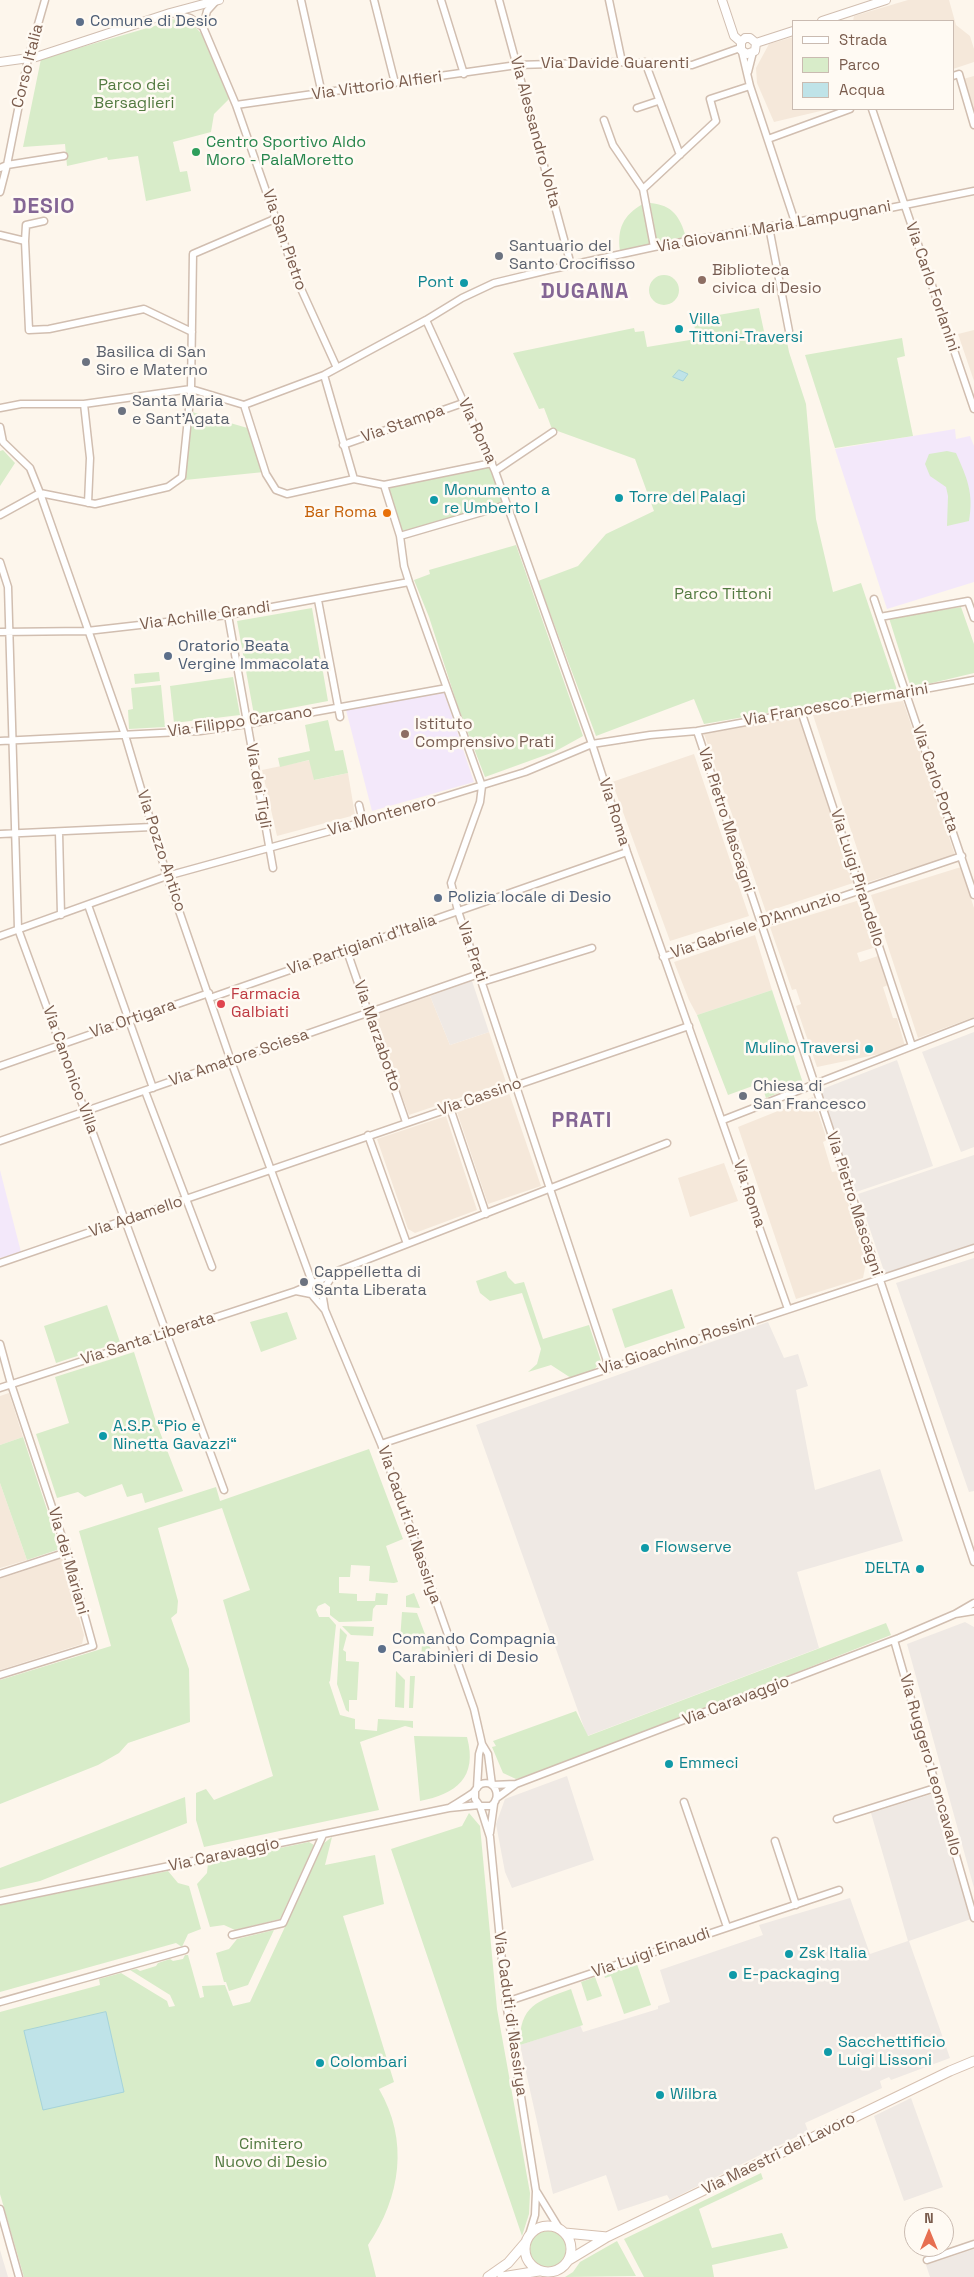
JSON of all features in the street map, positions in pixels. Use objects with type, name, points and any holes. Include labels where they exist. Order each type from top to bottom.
[{"type":"main road","name":"Via Maestri del Lavoro","points":[[950,2071],[974,2057]]},
{"type":"main road","name":"Via Maestri del Lavoro","points":[[569,2260],[607,2237],[974,2061]]},
{"type":"main road","points":[[488,2277],[508,2263],[538,2228],[552,2226],[562,2231],[607,2237]]},
{"type":"main road","points":[[502,2277],[539,2271],[553,2272],[560,2270],[569,2260],[571,2246],[562,2231]]},
{"type":"main road","points":[[527,2240],[525,2250],[527,2259],[539,2271]]},
{"type":"street","name":"Corso Italia","points":[[0,192],[28,59],[45,0]]},
{"type":"street","points":[[170,13],[190,18],[203,26],[207,11],[217,0]]},
{"type":"street","points":[[0,62],[28,59],[170,13],[217,0]]},
{"type":"street","points":[[301,0],[322,94]]},
{"type":"street","points":[[374,0],[395,83]]},
{"type":"street","points":[[442,0],[464,74]]},
{"type":"street","name":"Via Alessandro Volta","points":[[499,0],[571,265]]},
{"type":"street","points":[[609,0],[622,62]]},
{"type":"street","points":[[722,0],[734,36],[747,54],[753,52]]},
{"type":"street","points":[[829,20],[843,18],[886,0]]},
{"type":"street","name":"Via San Pietro","points":[[203,26],[236,105],[277,218],[297,280],[337,368]]},
{"type":"street","points":[[756,43],[792,31]]},
{"type":"street","points":[[756,43],[750,38],[745,38],[741,47],[750,86],[795,222]]},
{"type":"street","points":[[748,75],[756,43]]},
{"type":"street","name":"Via Davide Guarenti","points":[[517,65],[622,62],[692,65],[741,47]]},
{"type":"street","points":[[645,62],[658,101],[680,155]]},
{"type":"street","name":"Via Vittorio Alfieri","points":[[236,105],[517,65]]},
{"type":"street","points":[[956,75],[974,125]]},
{"type":"street","points":[[643,189],[716,121],[710,99],[750,86]]},
{"type":"street","points":[[637,108],[658,101]]},
{"type":"street","points":[[768,139],[847,110]]},
{"type":"street","name":"Via Carlo Forlanini","points":[[872,110],[974,409]]},
{"type":"street","points":[[604,120],[613,145],[643,189],[654,247]]},
{"type":"street","points":[[0,168],[7,165],[64,156]]},
{"type":"street","name":"Via Giovanni Maria Lampugnani","points":[[244,405],[324,376],[462,298],[494,284],[654,247],[769,226],[904,205],[974,191]]},
{"type":"street","points":[[0,515],[40,493],[95,504],[168,487],[182,477],[191,389],[194,254],[277,218]]},
{"type":"street","points":[[44,221],[26,225],[29,330],[50,329],[144,308],[192,332]]},
{"type":"street","points":[[769,226],[789,331]]},
{"type":"street","points":[[0,235],[25,241]]},
{"type":"street","name":"Via Roma","points":[[426,320],[495,471],[788,1309]]},
{"type":"street","points":[[324,376],[354,480]]},
{"type":"street","points":[[0,408],[21,404],[84,404],[191,389],[244,405],[266,474],[276,490],[286,494],[354,480],[384,485],[492,463]]},
{"type":"street","name":"Via Stampa","points":[[343,444],[464,403]]},
{"type":"street","points":[[84,404],[90,458],[88,503]]},
{"type":"street","name":"Via Pozzo Antico","points":[[0,427],[3,442],[30,468],[40,493],[125,735],[167,876],[210,995],[231,1061],[313,1283]]},
{"type":"street","points":[[495,471],[553,432]]},
{"type":"street","points":[[384,485],[400,536],[408,582],[482,786]]},
{"type":"street","points":[[400,536],[506,505]]},
{"type":"street","name":"Via Canonico Villa","points":[[0,562],[8,588],[18,929],[62,1044],[85,1112],[168,1333],[224,1490]]},
{"type":"street","name":"Via Achille Grandi","points":[[0,632],[87,631],[228,615],[408,582]]},
{"type":"street","points":[[318,600],[340,717]]},
{"type":"street","name":"Via Carlo Porta","points":[[874,600],[974,894]]},
{"type":"street","points":[[880,617],[968,601],[974,618]]},
{"type":"street","name":"Via dei Tigli","points":[[228,615],[273,868]]},
{"type":"street","name":"Via Francesco Piermarini","points":[[592,744],[697,731],[974,680]]},
{"type":"street","name":"Via Filippo Carcano","points":[[0,740],[200,731],[447,688]]},
{"type":"street","name":"Via Luigi Pirandello","points":[[801,711],[912,1046]]},
{"type":"street","name":"Via Pietro Mascagni","points":[[697,731],[974,1562]]},
{"type":"street","name":"Via Montenero","points":[[0,936],[167,876],[363,822],[482,786],[525,772],[592,744]]},
{"type":"street","name":"Via Prati","points":[[482,786],[480,802],[451,883],[458,911],[610,1367]]},
{"type":"street","points":[[359,806],[363,822]]},
{"type":"street","points":[[0,834],[152,827]]},
{"type":"street","points":[[59,832],[61,915]]},
{"type":"street","name":"Via Partigiani d'Italia","points":[[210,995],[347,951],[627,852]]},
{"type":"street","name":"Via Gabriele D'Annunzio","points":[[664,957],[962,856]]},
{"type":"street","points":[[88,905],[153,1088]]},
{"type":"street","points":[[482,982],[592,948]]},
{"type":"street","name":"Via Marzabotto","points":[[347,951],[406,1122]]},
{"type":"street","name":"Via Amatore Sciesa","points":[[0,1141],[479,974]]},
{"type":"street","name":"Via Ortigara","points":[[0,1066],[210,995]]},
{"type":"street","points":[[723,1120],[815,1086],[974,1022]]},
{"type":"street","name":"Via Cassino","points":[[271,1170],[515,1084],[689,1026]]},
{"type":"street","points":[[145,1091],[212,1267]]},
{"type":"street","points":[[450,1108],[486,1214]]},
{"type":"street","points":[[368,1135],[407,1244]]},
{"type":"street","name":"Via Santa Liberata","points":[[0,1388],[296,1291],[335,1272],[667,1143]]},
{"type":"street","name":"Via Adamello","points":[[0,1264],[271,1170]]},
{"type":"street","name":"Via Gioachino Rossini","points":[[381,1444],[974,1248]]},
{"type":"street","points":[[296,1291],[316,1296],[323,1291],[335,1272]]},
{"type":"street","points":[[313,1283],[322,1285],[325,1310],[308,1289],[313,1283]]},
{"type":"street","name":"Via Caduti di Nassirya","points":[[325,1310],[381,1444],[474,1710],[482,1744],[488,1754],[492,1786]]},
{"type":"street","name":"Via dei Mariani","points":[[0,1344],[10,1384],[67,1552],[93,1646],[0,1675]]},
{"type":"street","points":[[0,1574],[67,1552]]},
{"type":"street","name":"Via Caravaggio","points":[[498,1797],[516,1784],[894,1640],[955,1614],[974,1603]]},
{"type":"street","name":"Via Caravaggio","points":[[955,1614],[974,1611]]},
{"type":"street","name":"Via Ruggero Leoncavallo","points":[[894,1640],[935,1788],[974,1918]]},
{"type":"street","name":"Via Caduti di Nassirya","points":[[476,1790],[479,1754],[482,1744]]},
{"type":"street","points":[[482,1784],[492,1786],[496,1790],[498,1797],[494,1804],[487,1807],[480,1805],[474,1799],[476,1790],[482,1784]]},
{"type":"street","name":"Via Caravaggio","points":[[492,1786],[516,1784]]},
{"type":"street","points":[[837,1820],[935,1788]]},
{"type":"street","name":"Via Caravaggio","points":[[448,1808],[476,1790]]},
{"type":"street","points":[[684,1802],[727,1927]]},
{"type":"street","name":"Via Caduti di Nassirya","points":[[490,1837],[494,1804]]},
{"type":"street","name":"Via Caduti di Nassirya","points":[[480,1805],[490,1837],[506,2002],[536,2191],[535,2215],[527,2240]]},
{"type":"street","name":"Via Caravaggio","points":[[0,1901],[448,1808],[480,1805]]},
{"type":"street","points":[[232,1935],[283,1923],[323,1835]]},
{"type":"street","points":[[775,1841],[796,1905]]},
{"type":"street","name":"Via Luigi Einaudi","points":[[506,2002],[839,1890]]},
{"type":"street","points":[[0,2002],[185,1950]]},
{"type":"street","name":"Via Caduti di Nassirya","points":[[536,2191],[562,2231]]},
{"type":"street","points":[[0,2209],[19,2277]]},
{"type":"street","points":[[927,2260],[974,2244]]},
{"type":"shaded area","points":[[908,0],[949,0],[956,25],[970,36],[974,49],[974,62],[954,69],[954,20],[853,20],[854,16]]},
{"type":"shaded area","points":[[792,37],[792,110],[825,110],[774,122],[757,83],[756,68],[769,44]]},
{"type":"shaded area","points":[[974,76],[974,113],[963,79]]},
{"type":"shaded area","points":[[974,330],[974,381],[958,334]]},
{"type":"shaded area","points":[[955,429],[956,439],[970,436],[974,446],[974,582],[887,609],[835,449]]},
{"type":"shaded area","name":"Istituto Comprensivo Prati","points":[[444,692],[474,782],[372,811],[346,710]]},
{"type":"shaded area","points":[[903,701],[955,855],[868,882],[813,715]]},
{"type":"shaded area","points":[[799,716],[853,883],[766,912],[704,734]]},
{"type":"shaded area","points":[[694,754],[749,916],[670,941],[612,782]]},
{"type":"shaded area","points":[[310,760],[315,780],[348,773],[355,815],[277,836],[262,770]]},
{"type":"shaded area","points":[[961,867],[974,908],[974,1017],[918,1038],[871,895]]},
{"type":"shaded area","points":[[860,900],[876,947],[857,953],[860,962],[878,956],[888,985],[883,987],[893,1018],[897,1018],[905,1046],[889,1052],[817,1067],[796,1006],[801,1004],[796,989],[792,990],[770,927]]},
{"type":"shaded area","points":[[755,935],[772,990],[697,1015],[674,962]]},
{"type":"shaded area","points":[[472,981],[489,1032],[450,1045],[430,996]]},
{"type":"shaded area","points":[[430,996],[450,1045],[489,1032],[506,1082],[409,1115],[372,1016]]},
{"type":"shaded area","points":[[974,1032],[974,1147],[961,1152],[922,1052]]},
{"type":"shaded area","points":[[897,1060],[933,1166],[856,1192],[820,1090]]},
{"type":"shaded area","points":[[509,1093],[541,1186],[488,1204],[457,1112]]},
{"type":"shaded area","points":[[813,1097],[827,1140],[823,1142],[832,1172],[837,1171],[867,1258],[863,1278],[796,1299],[738,1127]]},
{"type":"shaded area","points":[[446,1116],[477,1210],[415,1233],[408,1229],[377,1139]]},
{"type":"shaded area","points":[[974,1155],[974,1244],[885,1274],[858,1194]]},
{"type":"shaded area","points":[[724,1163],[738,1201],[690,1217],[678,1178]]},
{"type":"shaded area","points":[[0,1170],[21,1252],[0,1258]]},
{"type":"shaded area","points":[[974,1258],[974,1491],[969,1492],[896,1283]]},
{"type":"shaded area","points":[[768,1322],[784,1358],[798,1354],[808,1386],[796,1390],[815,1490],[880,1469],[903,1541],[797,1572],[819,1648],[587,1736],[476,1425]]},
{"type":"shaded area","points":[[9,1393],[23,1437],[0,1445],[0,1396]]},
{"type":"shaded area","points":[[0,1483],[27,1560],[0,1568]]},
{"type":"shaded area","points":[[62,1558],[84,1635],[82,1644],[0,1670],[0,1579]]},
{"type":"shaded area","points":[[965,1622],[974,1627],[974,1888],[907,1644]]},
{"type":"shaded area","points":[[567,1776],[594,1860],[512,1888],[505,1872],[496,1824],[505,1799]]},
{"type":"shaded area","points":[[932,1794],[971,1919],[909,1941],[950,2058],[891,2080],[889,2077],[880,2081],[882,2088],[805,2123],[808,2131],[670,2200],[667,2195],[618,2211],[606,2175],[553,2194],[520,2045],[580,2025],[583,2032],[658,2009],[658,2006],[670,2002],[660,1970],[763,1935],[759,1925],[850,1898],[870,1954],[908,1941],[871,1813]]},
{"type":"shaded area","points":[[911,2098],[943,2187],[904,2201],[874,2116]]},
{"type":"shaded area","points":[[974,2249],[974,2277],[930,2277],[926,2265]]},
{"type":"shaded area","points":[[0,2250],[8,2277],[0,2277]]},
{"type":"green space","name":"Parco dei Bersaglieri","points":[[171,19],[190,22],[201,33],[229,99],[214,114],[211,132],[173,142],[180,172],[187,171],[191,191],[146,201],[138,156],[108,160],[107,157],[67,166],[65,144],[23,147],[41,59],[168,22]]},
{"type":"green space","points":[[650,203],[670,209],[678,218],[686,237],[657,243]]},
{"type":"green space","points":[[643,204],[650,244],[620,251],[619,243],[623,223],[636,208]]},
{"type":"green space","points":[[664,275],[670,276],[678,284],[678,296],[670,304],[664,305],[658,304],[650,296],[649,290],[650,284],[658,276]]},
{"type":"green space","name":"Parco Tittoni","points":[[759,308],[765,336],[785,332],[789,352],[806,404],[816,519],[833,592],[861,583],[897,690],[704,724],[694,699],[596,736],[538,581],[578,566],[606,534],[654,511],[635,459],[552,429],[544,408],[539,409],[513,353],[634,328],[635,332],[644,331],[647,347],[696,339],[694,322],[701,320],[701,318]]},
{"type":"green space","points":[[902,338],[905,356],[897,358],[913,436],[835,448],[805,355]]},
{"type":"green space","points":[[192,412],[251,429],[264,472],[185,480]]},
{"type":"green space","points":[[3,450],[15,463],[0,486],[0,451]]},
{"type":"green space","points":[[947,451],[956,453],[969,486],[971,502],[969,521],[947,526],[948,496],[946,487],[930,476],[925,464],[929,454]]},
{"type":"green space","points":[[492,463],[506,505],[400,536],[384,485]]},
{"type":"green space","points":[[516,545],[583,736],[554,752],[485,777],[458,707],[429,617],[414,580],[430,574],[429,570]]},
{"type":"green space","points":[[961,607],[974,644],[974,673],[911,688],[889,618]]},
{"type":"green space","points":[[312,608],[328,701],[254,715],[237,621]]},
{"type":"green space","points":[[159,672],[160,681],[135,684],[134,674]]},
{"type":"green space","points":[[233,677],[240,715],[174,723],[170,686]]},
{"type":"green space","points":[[161,685],[165,727],[129,729],[128,710],[133,709],[131,688]]},
{"type":"green space","points":[[328,720],[335,751],[343,750],[348,773],[314,780],[309,760],[280,767],[278,758],[310,751],[305,725]]},
{"type":"green space","points":[[772,990],[803,1083],[766,1098],[761,1083],[728,1095],[697,1015]]},
{"type":"green space","points":[[506,1271],[508,1277],[515,1284],[524,1282],[543,1339],[589,1325],[601,1361],[593,1371],[571,1378],[551,1365],[528,1372],[537,1364],[541,1349],[522,1293],[490,1301],[480,1293],[476,1281]]},
{"type":"green space","points":[[672,1289],[685,1328],[625,1348],[612,1309]]},
{"type":"green space","points":[[107,1305],[120,1342],[56,1363],[44,1326]]},
{"type":"green space","points":[[287,1312],[297,1339],[261,1352],[250,1322]]},
{"type":"green space","points":[[134,1352],[156,1422],[183,1491],[145,1503],[142,1493],[127,1497],[122,1484],[85,1497],[78,1492],[57,1498],[36,1434],[69,1423],[55,1377]]},
{"type":"green space","points":[[23,1437],[60,1549],[27,1560],[0,1483],[0,1445]]},
{"type":"green space","points":[[369,1449],[403,1539],[386,1546],[398,1582],[369,1581],[370,1566],[351,1565],[350,1577],[339,1577],[339,1593],[357,1594],[357,1601],[375,1601],[376,1593],[388,1594],[387,1605],[376,1605],[373,1609],[372,1621],[339,1622],[330,1615],[330,1607],[325,1603],[318,1606],[316,1610],[319,1617],[329,1617],[336,1625],[329,1682],[340,1715],[355,1719],[355,1729],[377,1731],[378,1719],[413,1721],[413,1728],[405,1726],[360,1742],[379,1810],[204,1847],[196,1820],[196,1793],[206,1789],[214,1800],[273,1776],[223,1600],[250,1590],[222,1508],[158,1528],[178,1601],[177,1613],[171,1618],[189,1669],[190,1722],[128,1743],[119,1753],[98,1765],[0,1804],[0,1680],[111,1646],[79,1531],[216,1487],[220,1501]]},
{"type":"green space","points":[[414,1593],[420,1608],[406,1607],[406,1596]]},
{"type":"green space","points":[[402,1612],[417,1613],[434,1658],[421,1662],[422,1643],[400,1641]]},
{"type":"green space","points":[[886,1623],[891,1635],[557,1767],[516,1779],[503,1773],[492,1747],[496,1746],[493,1741],[576,1711],[588,1736]]},
{"type":"green space","points":[[342,1626],[374,1627],[373,1636],[351,1635]]},
{"type":"green space","points":[[340,1628],[347,1635],[343,1650],[346,1652],[346,1661],[359,1662],[357,1700],[349,1700],[349,1712],[346,1710],[337,1684]]},
{"type":"green space","points":[[396,1671],[405,1680],[404,1708],[395,1707]]},
{"type":"green space","points":[[410,1676],[415,1676],[413,1708],[409,1708]]},
{"type":"green space","points":[[414,1736],[467,1737],[470,1751],[469,1763],[461,1782],[444,1794],[420,1801]]},
{"type":"green space","points":[[185,1797],[187,1823],[40,1881],[0,1890],[0,1868]]},
{"type":"green space","points":[[469,1813],[480,1826],[497,2009],[530,2193],[529,2214],[522,2236],[391,1849],[462,1826]]},
{"type":"green space","name":"Cimitero Nuovo di Desio","points":[[332,1837],[325,1865],[375,1855],[384,1904],[343,1916],[394,2082],[379,2089],[395,2128],[397,2168],[388,2208],[368,2245],[376,2277],[24,2277],[0,2194],[0,2012],[100,1985],[99,1979],[121,1973],[167,2001],[169,2007],[175,2006],[170,1995],[130,1970],[137,1969],[140,1971],[170,1959],[173,1961],[183,1959],[185,1955],[188,1955],[200,1998],[204,1997],[202,1986],[225,1985],[233,2006],[250,2002],[324,1843]]},
{"type":"green space","points":[[309,1842],[314,1845],[280,1919],[235,1930],[224,1925],[210,1927],[197,1884],[207,1873],[208,1863]]},
{"type":"green space","points":[[168,1871],[178,1883],[189,1886],[201,1929],[188,1934],[182,1947],[176,1943],[0,1992],[0,1905]]},
{"type":"green space","points":[[274,1930],[248,1985],[229,1991],[226,1982],[224,1982],[216,1953],[229,1949],[237,1939]]},
{"type":"green space","points":[[637,1964],[651,2005],[624,2014],[611,1976],[605,1978],[604,1975]]},
{"type":"green space","points":[[595,1977],[602,1996],[587,2001],[581,1982]]},
{"type":"green space","points":[[571,1989],[583,2025],[520,2045],[523,2021],[533,2006],[540,2001]]},
{"type":"green space","points":[[761,2173],[763,2179],[699,2209],[712,2248],[782,2233],[788,2248],[712,2265],[714,2277],[644,2277],[624,2239]]},
{"type":"green space","points":[[548,2231],[555,2232],[561,2236],[565,2242],[565,2256],[561,2262],[555,2266],[548,2267],[541,2266],[535,2262],[531,2256],[530,2249],[531,2242],[535,2236],[541,2232]]},
{"type":"green space","points":[[617,2241],[636,2276],[565,2277],[573,2272],[580,2262]]},
{"type":"water","points":[[679,370],[688,374],[683,381],[673,377]]},
{"type":"water","points":[[106,2012],[124,2092],[43,2110],[24,2031]]},
{"type":"place","name":"Comune di Desio","points":[[80,22]]},
{"type":"place","name":"Centro Sportivo Aldo Moro - PalaMoretto","points":[[196,152]]},
{"type":"place","name":"Santuario del Santo Crocifisso","points":[[499,256]]},
{"type":"place","name":"Biblioteca civica di Desio","points":[[702,280]]},
{"type":"place","name":"Pont","points":[[464,283]]},
{"type":"place","name":"Villa Tittoni-Traversi","points":[[679,329]]},
{"type":"place","name":"Basilica di San Siro e Materno","points":[[86,362]]},
{"type":"place","name":"Santa Maria e Sant'Agata","points":[[122,411]]},
{"type":"place","name":"Torre del Palagi","points":[[619,498]]},
{"type":"place","name":"Monumento a re Umberto I","points":[[434,500]]},
{"type":"place","name":"Bar Roma","points":[[387,513]]},
{"type":"place","name":"Oratorio Beata Vergine Immacolata","points":[[168,656]]},
{"type":"place","name":"Istituto Comprensivo Prati","points":[[405,734]]},
{"type":"place","name":"Polizia locale di Desio","points":[[438,898]]},
{"type":"place","name":"Farmacia Galbiati","points":[[221,1004]]},
{"type":"place","name":"Mulino Traversi","points":[[869,1049]]},
{"type":"place","name":"Chiesa di San Francesco","points":[[743,1096]]},
{"type":"place","name":"Cappelletta di Santa Liberata","points":[[304,1282]]},
{"type":"place","name":"A.S.P. “Pio e Ninetta Gavazzi“","points":[[103,1436]]},
{"type":"place","name":"Flowserve","points":[[645,1548]]},
{"type":"place","name":"DELTA","points":[[920,1569]]},
{"type":"place","name":"Comando Compagnia Carabinieri di Desio","points":[[382,1649]]},
{"type":"place","name":"Emmeci","points":[[669,1764]]},
{"type":"place","name":"Zsk Italia","points":[[789,1954]]},
{"type":"place","name":"E-packaging","points":[[733,1975]]},
{"type":"place","name":"Sacchettificio Luigi Lissoni","points":[[828,2052]]},
{"type":"place","name":"Colombari","points":[[320,2063]]},
{"type":"place","name":"Wilbra","points":[[660,2095]]},
{"type":"district","name":"DESIO","points":[[44,207]]},
{"type":"district","name":"DUGANA","points":[[585,292]]},
{"type":"district","name":"PRATI","points":[[582,1121]]}]
